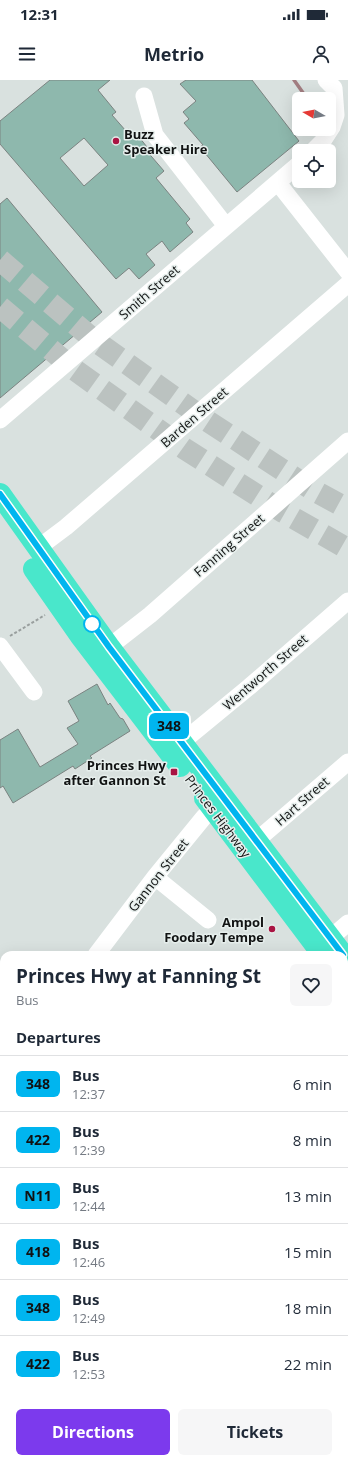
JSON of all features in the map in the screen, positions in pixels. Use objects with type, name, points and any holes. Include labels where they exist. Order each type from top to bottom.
[{"type":"highway","name":"Princes Highway","points":[[0,494],[109,647],[182,743],[218,804],[227,828],[321,949]]},
{"type":"highway","name":"Princes Highway","points":[[0,521],[80,635],[218,804],[257,840],[321,949]]},
{"type":"street","points":[[320,144],[332,127],[336,115],[334,88],[326,80]]},
{"type":"street","points":[[144,96],[155,135],[226,226]]},
{"type":"street","name":"Smith Street","points":[[2,417],[292,170]]},
{"type":"street","points":[[278,183],[348,272]]},
{"type":"street","name":"Barden Street","points":[[38,548],[66,527],[348,284]]},
{"type":"street","name":"Fanning Street","points":[[109,647],[150,615],[348,441]]},
{"type":"street","name":"Wentworth Street","points":[[182,743],[348,601]]},
{"type":"street","points":[[3,642],[34,692]]},
{"type":"street","name":"Hart Street","points":[[257,840],[348,762]]},
{"type":"street","name":"Gannon Street","points":[[99,951],[155,877],[201,821],[218,804]]},
{"type":"street","points":[[155,877],[208,920]]},
{"type":"street","points":[[321,949],[348,923]]},
{"type":"path","points":[[3,642],[49,613]]},
{"type":"building","points":[[50,80],[110,80],[98,90],[116,112],[112,115],[126,131],[129,129],[133,134],[135,132],[147,147],[145,149],[164,171],[156,178],[190,219],[186,223],[193,232],[170,252],[162,241],[146,254],[155,265],[139,279],[129,268],[116,279],[0,144],[0,121]],"holes":[[[84,138],[108,165],[84,186],[60,158]]]},
{"type":"building","points":[[186,80],[252,80],[292,132],[292,136],[295,136],[299,141],[295,144],[292,144],[292,147],[237,192],[200,147],[203,145],[184,123],[189,119],[183,112],[196,101],[180,84]]},
{"type":"building","points":[[7,198],[102,312],[0,398],[0,204]]},
{"type":"building","points":[[97,684],[108,705],[110,703],[120,718],[123,719],[130,731],[90,756],[92,758],[75,769],[73,766],[13,803],[3,786],[0,788],[0,740],[18,729],[40,767],[78,744],[67,728],[79,721],[68,701]]},
{"type":"waterway","points":[[294,80],[302,92]]},
{"type":"tunnel","points":[[0,260],[94,340],[206,420],[313,490],[348,509]]},
{"type":"tunnel","points":[[0,307],[75,370],[185,449],[283,512],[348,549]]},
{"type":"bus line","name":"348","points":[[0,494],[109,647],[211,781],[213,786],[257,840],[340,951]]},
{"type":"place","name":"Buzz Speaker Hire","points":[[116,141]]},
{"type":"place","name":"Princes Hwy after Gannon St","points":[[174,772]]},
{"type":"place","name":"Ampol Foodary Tempe","points":[[272,929]]}]
